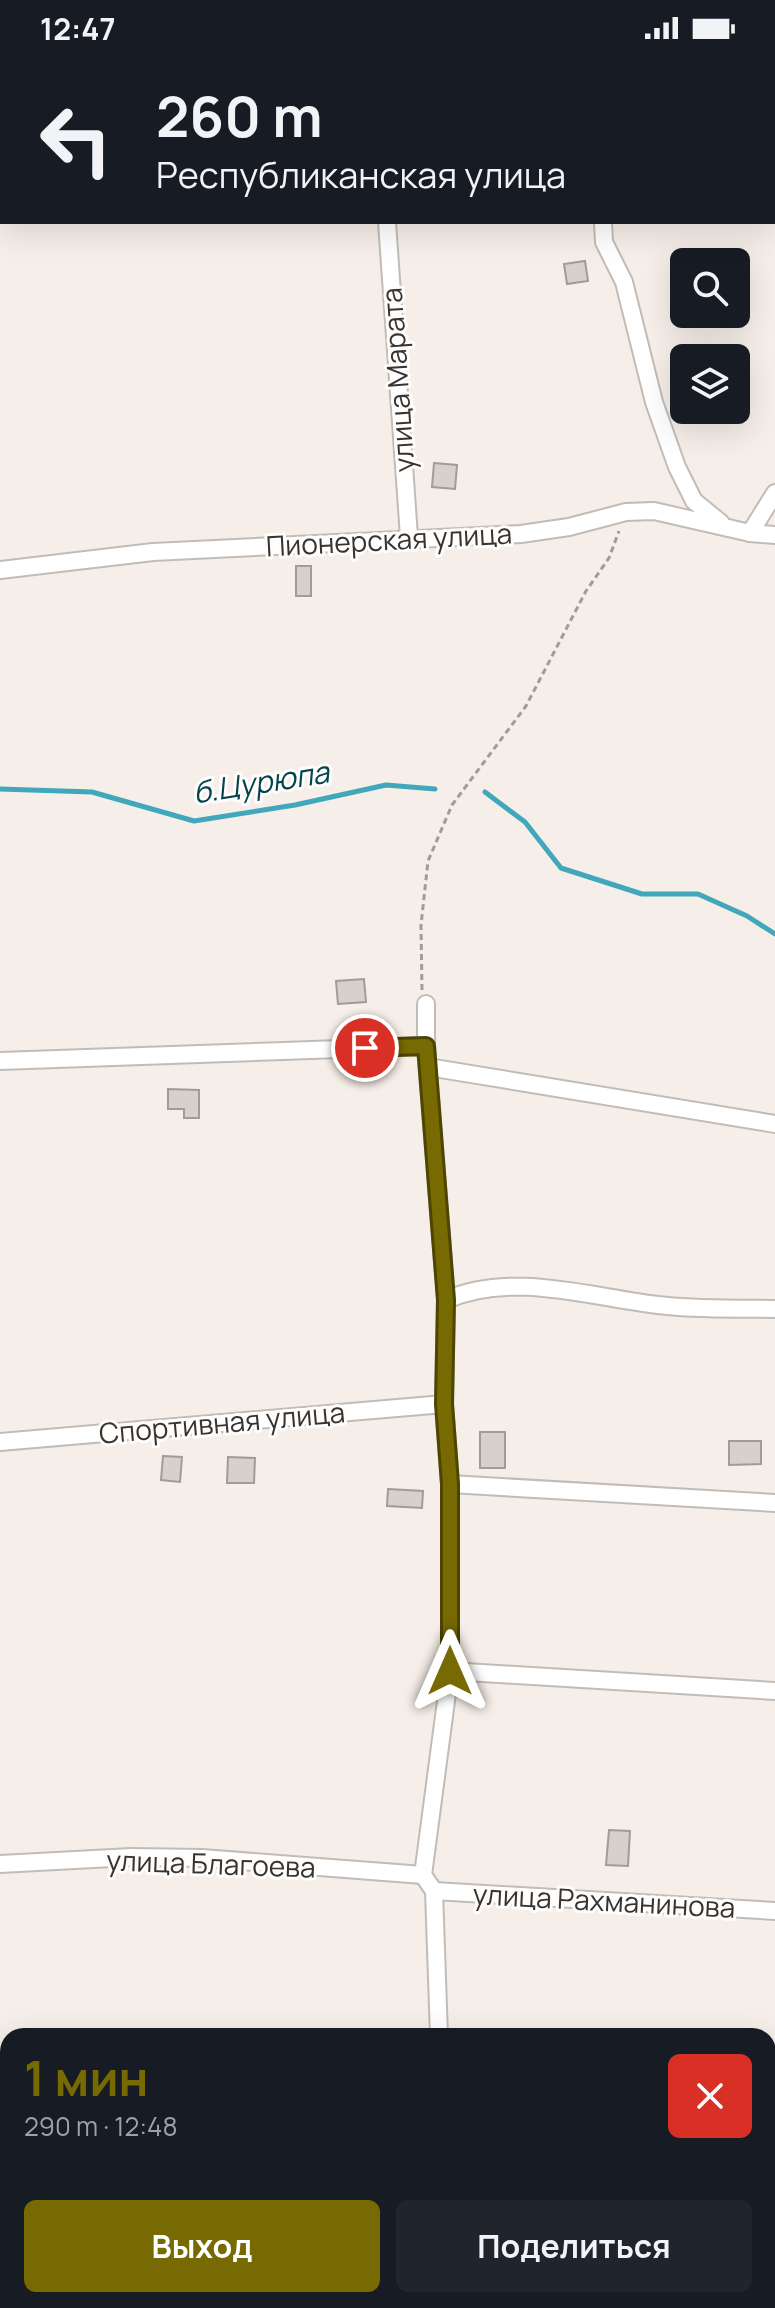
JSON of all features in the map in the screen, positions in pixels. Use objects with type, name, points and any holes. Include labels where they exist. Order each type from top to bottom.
[{"type":"street","name":"улица Марата","points":[[387,224],[409,537]]},
{"type":"street","points":[[603,224],[604,242],[624,282],[654,402],[677,467],[694,501],[726,527]]},
{"type":"street","points":[[750,533],[775,493]]},
{"type":"street","name":"Пионерская улица","points":[[0,570],[153,552],[409,537],[521,534],[569,527],[626,512],[671,513],[750,533],[775,535]]},
{"type":"street","points":[[426,1004],[426,1046],[446,1300],[444,1404],[450,1484],[450,1671],[423,1875],[434,1891],[439,2028]]},
{"type":"street","points":[[0,1061],[426,1046]]},
{"type":"street","points":[[428,1067],[775,1124]]},
{"type":"street","points":[[446,1300],[465,1291],[488,1286],[543,1289],[662,1306],[775,1309]]},
{"type":"street","name":"Спортивная улица","points":[[0,1442],[444,1404]]},
{"type":"street","points":[[450,1484],[775,1503]]},
{"type":"street","points":[[450,1671],[775,1691]]},
{"type":"street","name":"улица Благоева","points":[[0,1864],[131,1857],[202,1858],[423,1875]]},
{"type":"street","name":"улица Рахманинова","points":[[434,1891],[775,1911]]},
{"type":"path","points":[[426,1004],[421,984],[421,925],[428,861],[452,805],[526,706],[586,591],[609,558],[626,512]]},
{"type":"building","points":[[585,261],[588,281],[567,284],[564,264]]},
{"type":"building","points":[[434,463],[457,465],[455,489],[432,487]]},
{"type":"building","points":[[296,566],[311,566],[311,596],[296,596]]},
{"type":"building","points":[[364,979],[366,1002],[338,1004],[336,981]]},
{"type":"building","points":[[168,1089],[199,1090],[199,1118],[184,1118],[184,1109],[168,1109]]},
{"type":"building","points":[[480,1432],[505,1432],[505,1468],[480,1468]]},
{"type":"building","points":[[729,1441],[761,1441],[761,1464],[729,1465]]},
{"type":"building","points":[[163,1456],[182,1457],[180,1482],[161,1480]]},
{"type":"building","points":[[228,1457],[255,1458],[254,1483],[227,1483]]},
{"type":"building","points":[[388,1489],[423,1491],[422,1508],[387,1506]]},
{"type":"building","points":[[609,1830],[630,1831],[628,1866],[606,1865]]},
{"type":"waterway","name":"б.Цурюпа","points":[[0,789],[92,792],[194,821],[295,805],[386,785],[435,789]]},
{"type":"waterway","name":"б.Цурюпа","points":[[485,792],[525,822],[561,868],[642,894],[698,894],[747,916],[775,934]]},
{"type":"route","points":[[365,1048],[426,1046],[446,1300],[444,1404],[450,1484],[450,1671]]}]
